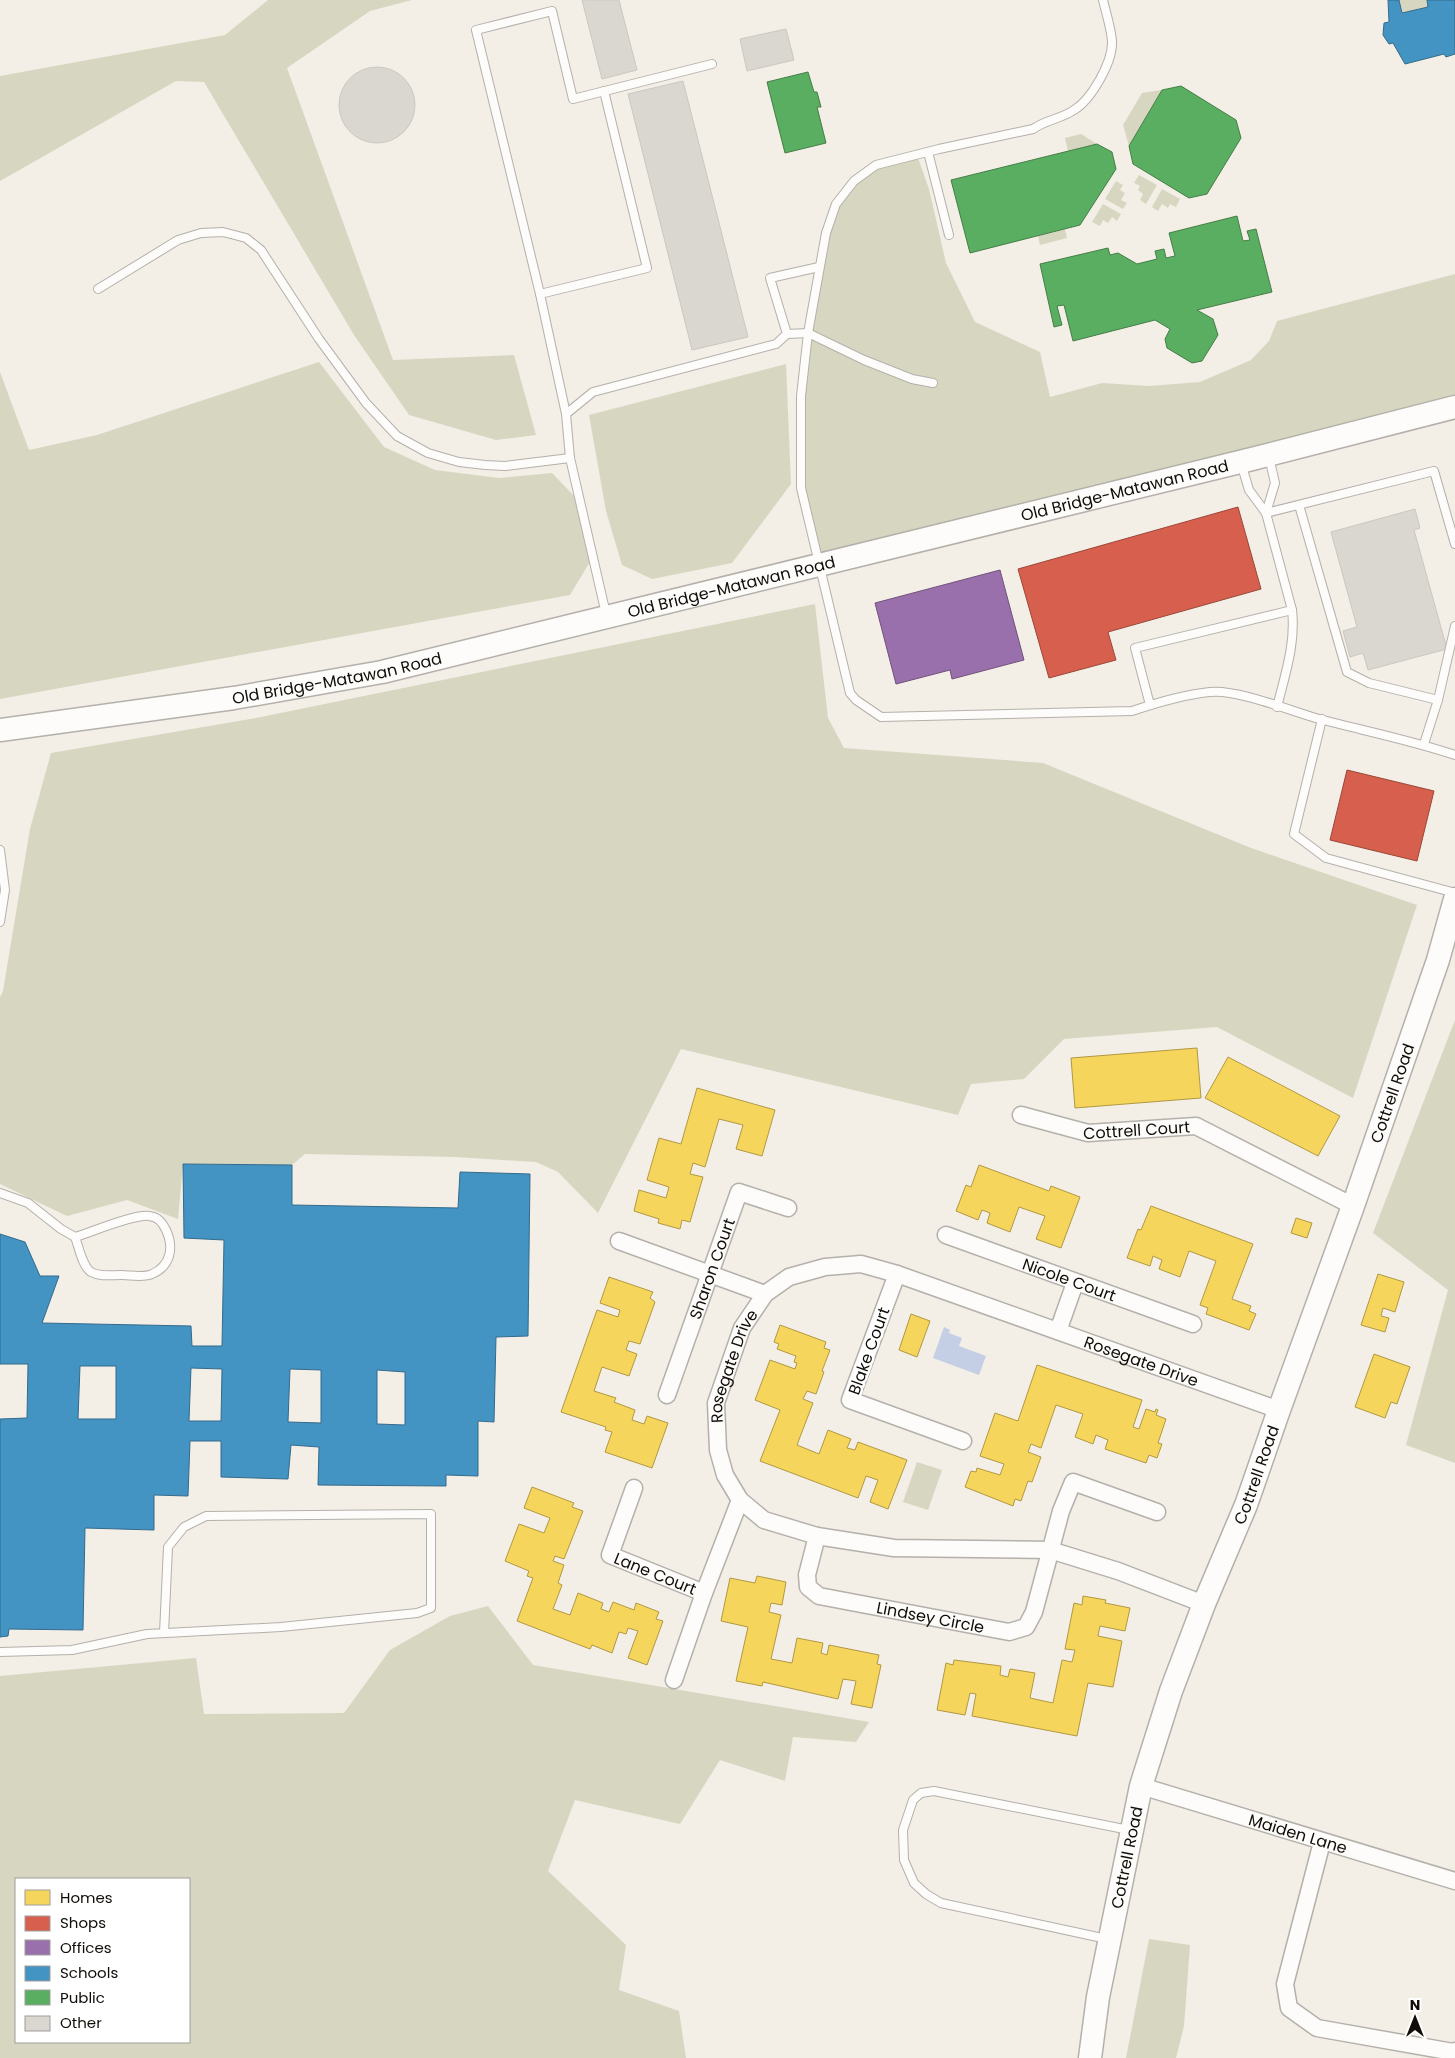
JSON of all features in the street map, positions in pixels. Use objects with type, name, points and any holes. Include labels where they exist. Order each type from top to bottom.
[{"type":"main road","name":"Old Bridge-Matawan Road","points":[[0,730],[234,698],[382,672],[607,619],[1455,407]]},
{"type":"main road","name":"Cottrell Road","points":[[1090,2058],[1098,1997],[1141,1786],[1171,1691],[1204,1604],[1246,1505],[1354,1206],[1438,960],[1455,899]]},
{"type":"street","name":"Cottrell Court","points":[[1021,1115],[1088,1133],[1196,1126],[1354,1206]]},
{"type":"street","name":"Sharon Court","points":[[667,1395],[738,1192],[788,1208]]},
{"type":"street","name":"Nicole Court","points":[[946,1235],[1193,1324]]},
{"type":"street","points":[[620,1241],[765,1294]]},
{"type":"street","name":"Rosegate Drive","points":[[1204,1604],[1118,1571],[1050,1550],[894,1548],[817,1536],[764,1520],[740,1500],[725,1476],[718,1450],[716,1403],[742,1328],[765,1294],[788,1277],[825,1267],[861,1264],[897,1274],[1279,1410]]},
{"type":"street","name":"Blake Court","points":[[897,1274],[850,1400],[963,1442]]},
{"type":"street","points":[[1058,1331],[1075,1283]]},
{"type":"street","name":"Lindsey Circle","points":[[817,1536],[807,1575],[808,1587],[819,1596],[1009,1632],[1026,1627],[1034,1612],[1061,1511],[1073,1482],[1157,1512]]},
{"type":"street","name":"Lane Court","points":[[634,1488],[610,1555],[704,1592],[740,1500]]},
{"type":"street","points":[[674,1680],[704,1592]]},
{"type":"street","name":"Maiden Lane","points":[[1141,1786],[1455,1881]]},
{"type":"street","points":[[1322,1842],[1285,1984],[1289,2008],[1317,2028],[1455,2051]]},
{"type":"lane","points":[[1103,0],[1112,43],[1099,80],[1088,99],[1075,110],[1040,123],[1032,129],[876,165],[854,181],[836,204],[826,233],[808,333],[801,396],[801,488],[821,564],[850,693],[856,700],[881,717],[1132,712],[1211,692],[1229,692],[1322,720],[1424,744],[1455,755]]},
{"type":"lane","points":[[607,619],[570,458],[566,414],[540,294],[476,30],[552,11],[573,99],[712,64]]},
{"type":"lane","points":[[540,294],[647,268],[604,91]]},
{"type":"lane","points":[[928,152],[949,235]]},
{"type":"lane","points":[[98,289],[178,240],[201,233],[223,232],[246,238],[261,250],[324,346],[366,403],[397,436],[428,453],[459,462],[504,466],[570,458]]},
{"type":"lane","points":[[787,334],[770,278],[819,267]]},
{"type":"lane","points":[[566,414],[593,392],[776,344],[787,334],[808,333],[864,360],[912,379],[933,383]]},
{"type":"lane","points":[[1266,513],[1276,483],[1269,455]]},
{"type":"lane","points":[[1240,462],[1247,486],[1266,513],[1292,610],[1294,626],[1292,646],[1277,707]]},
{"type":"lane","points":[[1266,513],[1434,471],[1455,544]]},
{"type":"lane","points":[[1299,505],[1347,672],[1369,683],[1438,700]]},
{"type":"lane","points":[[1150,706],[1135,648],[1292,610]]},
{"type":"lane","points":[[1424,744],[1438,700],[1455,626]]},
{"type":"lane","points":[[1322,720],[1294,834],[1326,858],[1455,893]]},
{"type":"lane","points":[[0,850],[5,890],[0,922]]},
{"type":"lane","points":[[0,1193],[28,1203],[61,1229],[76,1237],[84,1262],[90,1271],[102,1275],[151,1275],[164,1266],[170,1254],[171,1242],[165,1229],[159,1219],[148,1216],[137,1217],[76,1237]]},
{"type":"lane","points":[[0,1652],[72,1650],[147,1634],[291,1626],[416,1613],[431,1608],[431,1514],[206,1516],[184,1527],[168,1547],[164,1633]]},
{"type":"lane","points":[[1109,1940],[941,1903],[926,1894],[914,1883],[904,1860],[903,1830],[913,1800],[921,1793],[934,1791],[1131,1831]]},
{"type":"green space","points":[[268,0],[412,0],[370,11],[287,68],[393,360],[514,355],[536,435],[496,440],[409,415],[354,335],[204,82],[176,81],[0,181],[0,76],[225,35]]},
{"type":"green space","points":[[1399,0],[1427,0],[1428,7],[1402,13]]},
{"type":"green space","points":[[1162,90],[1129,146],[1123,125],[1142,93]]},
{"type":"green space","points":[[1081,134],[1097,144],[1068,151],[1065,138]]},
{"type":"green space","points":[[917,155],[929,189],[946,263],[975,322],[1040,352],[1050,397],[1102,383],[1149,386],[1200,382],[1251,360],[1269,341],[1277,321],[1455,274],[1455,407],[821,564],[801,488],[801,396],[808,333],[836,204],[876,165]]},
{"type":"green space","points":[[1139,175],[1157,185],[1146,204],[1140,200],[1143,194],[1138,190],[1140,186],[1134,183]]},
{"type":"green space","points":[[1116,181],[1123,185],[1120,190],[1125,193],[1121,200],[1127,203],[1123,209],[1105,199]]},
{"type":"green space","points":[[1162,189],[1180,199],[1176,207],[1170,204],[1168,208],[1162,204],[1158,211],[1152,207]]},
{"type":"green space","points":[[1103,204],[1121,214],[1117,221],[1112,217],[1108,223],[1103,220],[1100,226],[1092,222]]},
{"type":"green space","points":[[1065,229],[1067,238],[1040,245],[1038,236]]},
{"type":"green space","points":[[319,362],[384,447],[435,470],[499,478],[552,473],[577,499],[591,560],[570,595],[0,699],[0,372],[29,450],[97,435]]},
{"type":"green space","points":[[786,364],[791,484],[732,563],[652,579],[622,565],[606,511],[589,415]]},
{"type":"green space","points":[[815,604],[828,718],[844,748],[1043,763],[1251,848],[1417,905],[1353,1098],[1217,1027],[1064,1039],[1024,1079],[971,1084],[958,1115],[681,1049],[598,1213],[558,1172],[536,1162],[456,1157],[305,1154],[292,1165],[183,1164],[178,1219],[127,1200],[67,1216],[0,1184],[0,997],[3,991],[30,829],[51,753],[256,718]]},
{"type":"green space","points":[[1455,1020],[1455,1463],[1406,1445],[1448,1290],[1373,1233]]},
{"type":"green space","points":[[917,1462],[942,1470],[928,1510],[903,1502]]},
{"type":"green space","points":[[488,1606],[533,1665],[869,1722],[856,1742],[793,1737],[785,1781],[720,1760],[680,1824],[575,1800],[548,1871],[626,1945],[619,1990],[679,2011],[686,2058],[0,2058],[0,1676],[196,1658],[204,1714],[344,1713],[390,1650],[450,1616]]},
{"type":"green space","points":[[1149,1939],[1190,1945],[1184,2026],[1176,2058],[1126,2058]]},
{"type":"water","points":[[944,1327],[950,1330],[949,1333],[962,1338],[959,1346],[986,1356],[979,1375],[933,1358]]},
{"type":"building: Homes","points":[[1197,1048],[1201,1098],[1075,1108],[1071,1058]]},
{"type":"building: Homes","points":[[1228,1057],[1340,1116],[1318,1156],[1205,1098]]},
{"type":"building: Homes","points":[[697,1088],[775,1110],[762,1156],[736,1149],[743,1125],[719,1119],[705,1167],[693,1163],[690,1174],[703,1177],[690,1222],[682,1220],[680,1229],[658,1223],[659,1219],[634,1211],[639,1190],[666,1198],[669,1187],[647,1180],[659,1138],[681,1144]]},
{"type":"building: Homes","points":[[979,1165],[1049,1191],[1051,1186],[1080,1197],[1061,1248],[1036,1239],[1045,1216],[1019,1207],[1010,1232],[987,1223],[990,1213],[982,1210],[978,1220],[956,1211],[966,1185],[971,1187]]},
{"type":"building: Homes","points":[[1151,1206],[1253,1244],[1232,1299],[1251,1306],[1249,1311],[1256,1314],[1249,1330],[1206,1314],[1208,1308],[1200,1305],[1216,1261],[1189,1251],[1180,1277],[1159,1269],[1162,1260],[1153,1256],[1150,1266],[1127,1258],[1138,1229],[1141,1230]]},
{"type":"building: Homes","points":[[1296,1218],[1312,1223],[1307,1238],[1291,1233]]},
{"type":"building: Homes","points":[[1378,1274],[1404,1282],[1395,1312],[1383,1308],[1381,1316],[1389,1318],[1385,1332],[1361,1325]]},
{"type":"building: Homes","points":[[609,1277],[653,1292],[650,1298],[655,1302],[640,1344],[629,1341],[626,1350],[637,1354],[629,1376],[602,1367],[594,1391],[616,1398],[614,1402],[635,1410],[632,1420],[644,1424],[647,1416],[668,1423],[652,1468],[605,1452],[612,1432],[605,1430],[606,1427],[561,1412],[597,1310],[618,1317],[620,1310],[600,1303]]},
{"type":"building: Homes","points":[[911,1314],[930,1321],[917,1357],[899,1350]]},
{"type":"building: Homes","points":[[780,1325],[826,1342],[824,1348],[830,1350],[816,1394],[807,1391],[803,1399],[813,1403],[797,1445],[819,1454],[828,1430],[851,1439],[847,1448],[855,1450],[858,1442],[907,1460],[888,1509],[870,1502],[878,1480],[866,1476],[858,1498],[760,1461],[780,1410],[755,1400],[770,1360],[795,1369],[797,1363],[794,1362],[796,1356],[777,1349],[779,1344],[774,1342]]},
{"type":"building: Homes","points":[[1374,1354],[1410,1367],[1397,1404],[1391,1402],[1385,1418],[1355,1407]]},
{"type":"building: Homes","points":[[1037,1365],[1142,1400],[1133,1427],[1139,1429],[1146,1409],[1155,1412],[1156,1409],[1158,1410],[1156,1415],[1166,1419],[1158,1443],[1162,1444],[1157,1458],[1149,1455],[1146,1463],[1105,1449],[1108,1440],[1096,1435],[1093,1444],[1075,1437],[1083,1414],[1056,1405],[1041,1448],[1031,1444],[1028,1452],[1041,1457],[1032,1482],[1028,1481],[1021,1501],[1015,1499],[1013,1506],[965,1487],[971,1471],[976,1472],[977,1468],[1000,1475],[1004,1464],[980,1456],[995,1413],[1018,1421]]},
{"type":"building: Homes","points":[[532,1487],[574,1503],[572,1507],[583,1511],[564,1559],[555,1556],[553,1561],[564,1565],[558,1583],[562,1585],[553,1609],[570,1615],[578,1593],[603,1603],[601,1609],[609,1612],[613,1602],[634,1610],[636,1603],[659,1612],[656,1619],[663,1621],[647,1665],[628,1658],[638,1631],[628,1628],[626,1634],[619,1632],[612,1653],[592,1645],[590,1649],[517,1621],[533,1578],[527,1576],[529,1571],[505,1561],[519,1524],[544,1533],[550,1518],[524,1508]]},
{"type":"building: Homes","points":[[757,1576],[786,1582],[782,1605],[771,1603],[769,1612],[781,1615],[771,1659],[792,1663],[797,1638],[823,1643],[821,1653],[827,1655],[829,1645],[879,1655],[877,1664],[881,1665],[872,1708],[851,1704],[856,1681],[843,1679],[838,1699],[763,1682],[762,1686],[736,1681],[748,1627],[721,1621],[730,1578],[755,1583]]},
{"type":"building: Homes","points":[[1083,1596],[1106,1600],[1105,1603],[1130,1608],[1125,1631],[1100,1626],[1098,1636],[1122,1641],[1113,1687],[1088,1683],[1077,1736],[972,1716],[976,1694],[970,1693],[965,1715],[937,1710],[946,1663],[953,1665],[954,1660],[1001,1666],[1000,1675],[1008,1677],[1010,1669],[1035,1673],[1030,1698],[1053,1703],[1062,1660],[1072,1662],[1075,1650],[1065,1649],[1074,1603],[1082,1605]]},
{"type":"building: Shops","points":[[1238,507],[1261,589],[1108,632],[1116,660],[1049,678],[1018,569]]},
{"type":"building: Shops","points":[[1347,770],[1434,791],[1417,861],[1330,840]]},
{"type":"building: Offices","points":[[1000,570],[1024,660],[952,679],[950,670],[896,684],[875,603]]},
{"type":"building: Schools","points":[[1388,0],[1399,0],[1402,13],[1428,7],[1427,0],[1455,0],[1455,54],[1446,57],[1444,54],[1405,64],[1393,43],[1389,44],[1383,35],[1384,23],[1389,22]]},
{"type":"building: Schools","points":[[183,1164],[292,1165],[292,1205],[458,1208],[460,1172],[530,1174],[528,1336],[496,1337],[494,1422],[478,1421],[478,1476],[446,1475],[446,1486],[318,1485],[319,1447],[291,1445],[288,1479],[221,1477],[221,1441],[190,1441],[188,1496],[154,1495],[154,1530],[85,1528],[83,1630],[9,1629],[8,1636],[0,1637],[0,1419],[27,1418],[28,1364],[0,1364],[0,1234],[25,1242],[40,1276],[59,1276],[42,1323],[191,1326],[192,1346],[222,1346],[224,1240],[184,1238]],"holes":[[[80,1366],[116,1366],[116,1419],[78,1419]],[[191,1368],[222,1369],[221,1421],[189,1421]],[[290,1369],[321,1370],[321,1423],[288,1422]],[[377,1370],[405,1372],[405,1425],[377,1424]]]},
{"type":"building: Public","points":[[808,72],[821,107],[817,107],[826,143],[785,153],[767,82]]},
{"type":"building: Public","points":[[1181,86],[1236,120],[1241,138],[1207,194],[1189,198],[1133,164],[1129,146],[1162,90]]},
{"type":"building: Public","points":[[1097,144],[1112,152],[1116,169],[1080,225],[970,253],[951,180]]},
{"type":"building: Public","points":[[1237,216],[1243,241],[1250,240],[1247,231],[1256,229],[1272,292],[1197,310],[1213,319],[1218,335],[1202,361],[1192,363],[1167,348],[1165,339],[1170,329],[1155,320],[1073,341],[1064,305],[1057,306],[1062,325],[1054,327],[1040,264],[1108,248],[1110,255],[1118,253],[1137,264],[1157,259],[1155,251],[1164,249],[1166,258],[1175,256],[1169,233]]},
{"type":"building: Other","points":[[582,0],[619,0],[637,70],[602,79]]},
{"type":"building: Other","points":[[786,29],[794,60],[747,71],[740,39]]},
{"type":"building: Other","points":[[377,67],[391,70],[404,78],[412,91],[415,105],[412,119],[404,132],[391,140],[377,143],[363,140],[350,132],[342,119],[339,105],[342,91],[350,78],[363,70]]},
{"type":"building: Other","points":[[683,81],[748,337],[692,350],[628,94]]},
{"type":"building: Other","points":[[1415,509],[1420,528],[1414,530],[1447,649],[1368,670],[1363,653],[1350,657],[1343,631],[1357,627],[1331,532]]}]
